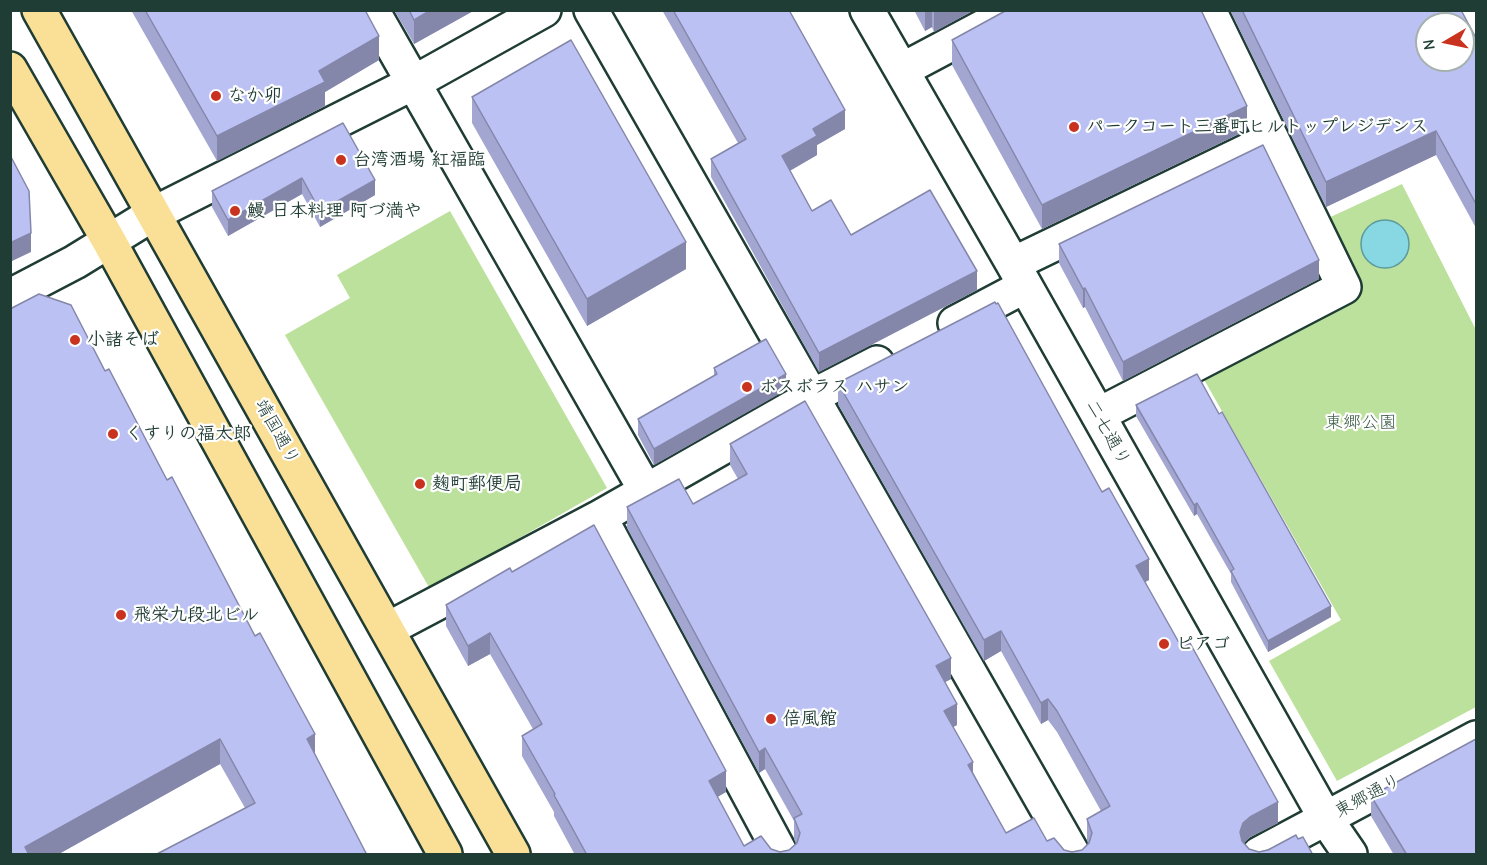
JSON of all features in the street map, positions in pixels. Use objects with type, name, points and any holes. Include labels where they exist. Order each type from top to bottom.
[{"type":"main road","name":"靖国通り","points":[[39,10],[513,855]]},
{"type":"main road","points":[[10,69],[109,241],[445,855]]},
{"type":"street","points":[[372,10],[646,490]]},
{"type":"street","points":[[10,296],[75,262],[153,214],[413,83],[544,10]]},
{"type":"street","points":[[591,10],[1073,855]]},
{"type":"street","name":"二七通り","points":[[867,10],[1326,819],[1350,855]]},
{"type":"street","points":[[902,70],[1015,10]]},
{"type":"street","points":[[1098,415],[1344,287],[1209,10]]},
{"type":"street","points":[[388,629],[600,517],[811,397],[913,344],[1019,275],[1272,140]]},
{"type":"street","points":[[600,517],[782,855]]},
{"type":"street","name":"東郷通り","points":[[1259,855],[1476,738]]},
{"type":"green space","name":"東郷公園","points":[[1402,184],[1476,330],[1476,707],[1337,781],[1269,661],[1341,620],[1202,376],[1357,295],[1324,220]]},
{"type":"green space","points":[[450,211],[607,488],[430,589],[285,335],[350,298],[337,275]]},
{"type":"water","points":[[1385,220],[1402,227],[1409,244],[1402,261],[1385,268],[1368,261],[1361,244],[1368,227]]},
{"type":"building","points":[[145,10],[365,10],[379,36],[319,71],[325,82],[217,136]]},
{"type":"building","points":[[409,10],[431,10],[414,20]]},
{"type":"building","points":[[673,10],[789,10],[845,110],[813,129],[817,136],[782,156],[812,211],[831,200],[851,235],[930,190],[977,271],[819,353],[711,159],[746,139]]},
{"type":"building","points":[[1007,10],[1201,10],[1247,106],[1042,205],[952,40]]},
{"type":"building","points":[[1242,10],[1461,10],[1462,12],[1415,12],[1415,72],[1475,72],[1475,36],[1476,204],[1436,131],[1326,182]]},
{"type":"building","points":[[571,40],[686,242],[587,299],[472,97]]},
{"type":"building","points":[[343,123],[375,180],[320,211],[302,178],[228,220],[212,191]]},
{"type":"building","points":[[1263,145],[1319,260],[1123,362],[1085,288],[1083,289],[1059,244]]},
{"type":"building","points":[[10,155],[29,191],[31,233],[10,243]]},
{"type":"building","points":[[39,294],[71,305],[105,371],[109,369],[167,480],[172,477],[255,636],[260,633],[315,734],[307,739],[367,855],[155,855],[255,803],[220,739],[25,847],[29,855],[10,855],[10,309]]},
{"type":"building","points":[[995,302],[998,303],[1102,492],[1109,488],[1149,559],[1136,566],[1182,648],[1190,643],[1278,802],[1243,823],[1240,832],[1242,841],[1249,849],[1259,852],[1268,850],[1296,835],[1298,839],[1303,837],[1313,855],[587,855],[522,736],[542,724],[490,633],[468,646],[446,605],[510,568],[512,572],[594,525],[726,771],[709,781],[744,846],[761,836],[771,849],[780,852],[789,850],[797,843],[800,833],[794,818],[802,814],[765,748],[759,752],[627,507],[679,479],[693,504],[747,474],[730,444],[805,401],[951,658],[936,666],[957,704],[944,711],[973,762],[968,765],[1006,833],[1034,818],[1047,841],[1054,838],[1064,850],[1072,852],[1082,850],[1089,843],[1092,833],[1087,819],[1110,806],[1057,711],[1048,699],[1041,703],[1001,631],[984,640],[838,383]]},
{"type":"building","points":[[766,339],[786,374],[654,449],[638,419],[717,374],[714,368]]},
{"type":"building","points":[[1197,374],[1219,414],[1222,412],[1331,606],[1268,641],[1231,571],[1234,569],[1197,503],[1194,505],[1136,405]]},
{"type":"building","points":[[1476,739],[1476,855],[1407,855],[1371,796]]},
{"type":"place","name":"なか卯","points":[[216,96]]},
{"type":"place","name":"パークコート三番町ヒルトップレジデンス","points":[[1074,127]]},
{"type":"place","name":"台湾酒場 紅福臨","points":[[341,160]]},
{"type":"place","name":"鰻 日本料理 阿づ満や","points":[[235,211]]},
{"type":"place","name":"小諸そば","points":[[75,340]]},
{"type":"place","name":"ボスボラス ハサン","points":[[747,387]]},
{"type":"place","name":"くすりの福太郎","points":[[113,434]]},
{"type":"place","name":"麹町郵便局","points":[[420,484]]},
{"type":"place","name":"飛栄九段北ビル","points":[[121,615]]},
{"type":"place","name":"ピアゴ","points":[[1164,644]]},
{"type":"place","name":"倍風館","points":[[771,719]]}]
